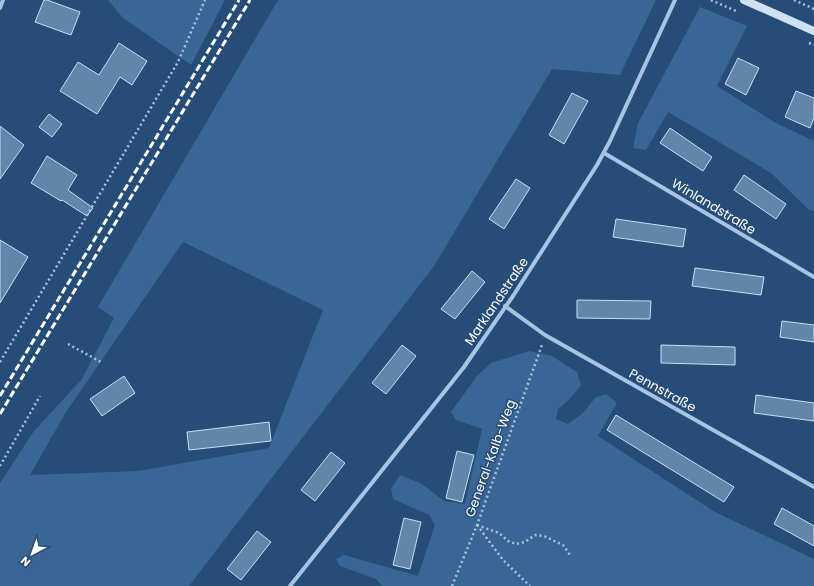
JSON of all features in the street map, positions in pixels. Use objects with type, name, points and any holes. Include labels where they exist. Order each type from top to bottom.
[{"type":"street","points":[[0,8],[3,0]]},
{"type":"street","name":"Marklandstraße","points":[[290,586],[464,367],[556,231],[598,165],[675,0]]},
{"type":"street","points":[[744,0],[814,31]]},
{"type":"street","name":"Winlandstraße","points":[[604,153],[814,277]]},
{"type":"street","name":"Pennstraße","points":[[505,306],[544,335],[814,487]]},
{"type":"path","points":[[0,362],[178,62],[204,0]]},
{"type":"path","points":[[794,0],[814,9]]},
{"type":"path","name":"General-Kalb-Weg","points":[[452,586],[477,524],[544,335]]},
{"type":"path","points":[[68,344],[101,362]]},
{"type":"path","points":[[0,466],[40,396]]},
{"type":"path","points":[[477,524],[494,531],[508,541],[516,544],[525,542],[535,535],[544,536],[562,545],[570,555]]},
{"type":"path","points":[[477,524],[503,560],[530,586]]},
{"type":"shaded area","points":[[108,0],[225,0],[191,65],[123,18]]},
{"type":"shaded area","points":[[278,0],[656,0],[620,75],[552,69],[434,266],[189,586],[0,586],[0,483],[34,431],[82,379],[114,318],[98,307]],"holes":[[[183,242],[323,310],[269,448],[138,471],[30,475],[66,412]]]},
{"type":"shaded area","points":[[700,7],[747,26],[717,86],[776,123],[814,141],[814,211],[809,210],[771,173],[668,112],[646,150],[633,148],[638,123]]},
{"type":"shaded area","points":[[529,351],[552,356],[577,372],[581,385],[570,399],[558,409],[556,419],[568,424],[583,413],[595,398],[606,394],[617,403],[598,436],[715,512],[814,559],[814,586],[382,586],[376,579],[340,566],[336,559],[344,555],[418,576],[435,525],[429,515],[393,499],[391,489],[400,475],[422,484],[444,501],[465,504],[482,429],[456,420],[451,412],[477,376],[491,363]]},
{"type":"building","points":[[44,0],[80,12],[71,35],[35,22]]},
{"type":"building","points":[[119,43],[147,61],[132,85],[120,77],[97,114],[60,91],[78,62],[99,75]]},
{"type":"building","points":[[738,58],[759,68],[746,95],[725,84]]},
{"type":"building","points":[[796,91],[814,98],[814,118],[810,128],[785,117]]},
{"type":"building","points":[[572,93],[588,101],[564,144],[549,135]]},
{"type":"building","points":[[49,114],[62,124],[52,137],[39,127]]},
{"type":"building","points":[[0,126],[24,145],[0,179]]},
{"type":"building","points":[[670,128],[712,157],[703,171],[660,143]]},
{"type":"building","points":[[47,156],[77,175],[68,190],[93,208],[87,216],[31,183]]},
{"type":"building","points":[[744,175],[786,204],[776,219],[734,190]]},
{"type":"building","points":[[516,179],[530,188],[504,229],[489,219]]},
{"type":"building","points":[[616,219],[686,229],[683,247],[613,237]]},
{"type":"building","points":[[0,240],[28,257],[0,303]]},
{"type":"building","points":[[695,268],[764,277],[761,295],[692,286]]},
{"type":"building","points":[[472,271],[485,282],[455,319],[441,309]]},
{"type":"building","points":[[577,300],[651,301],[650,319],[577,318]]},
{"type":"building","points":[[782,321],[814,325],[814,342],[780,337]]},
{"type":"building","points":[[402,345],[416,356],[386,394],[372,383]]},
{"type":"building","points":[[661,345],[735,347],[735,365],[661,363]]},
{"type":"building","points":[[124,376],[135,393],[102,416],[90,399]]},
{"type":"building","points":[[756,395],[814,403],[814,421],[754,413]]},
{"type":"building","points":[[616,415],[734,487],[724,502],[607,430]]},
{"type":"building","points":[[269,422],[271,441],[189,450],[187,432]]},
{"type":"building","points":[[457,451],[474,455],[462,502],[446,498]]},
{"type":"building","points":[[331,452],[345,463],[315,501],[301,490]]},
{"type":"building","points":[[782,508],[814,526],[814,546],[774,524]]},
{"type":"building","points":[[404,518],[421,522],[410,569],[393,565]]},
{"type":"building","points":[[257,531],[271,542],[241,580],[227,569]]},
{"type":"railway","points":[[0,396],[239,0]]},
{"type":"railway","points":[[0,414],[250,0]]}]
